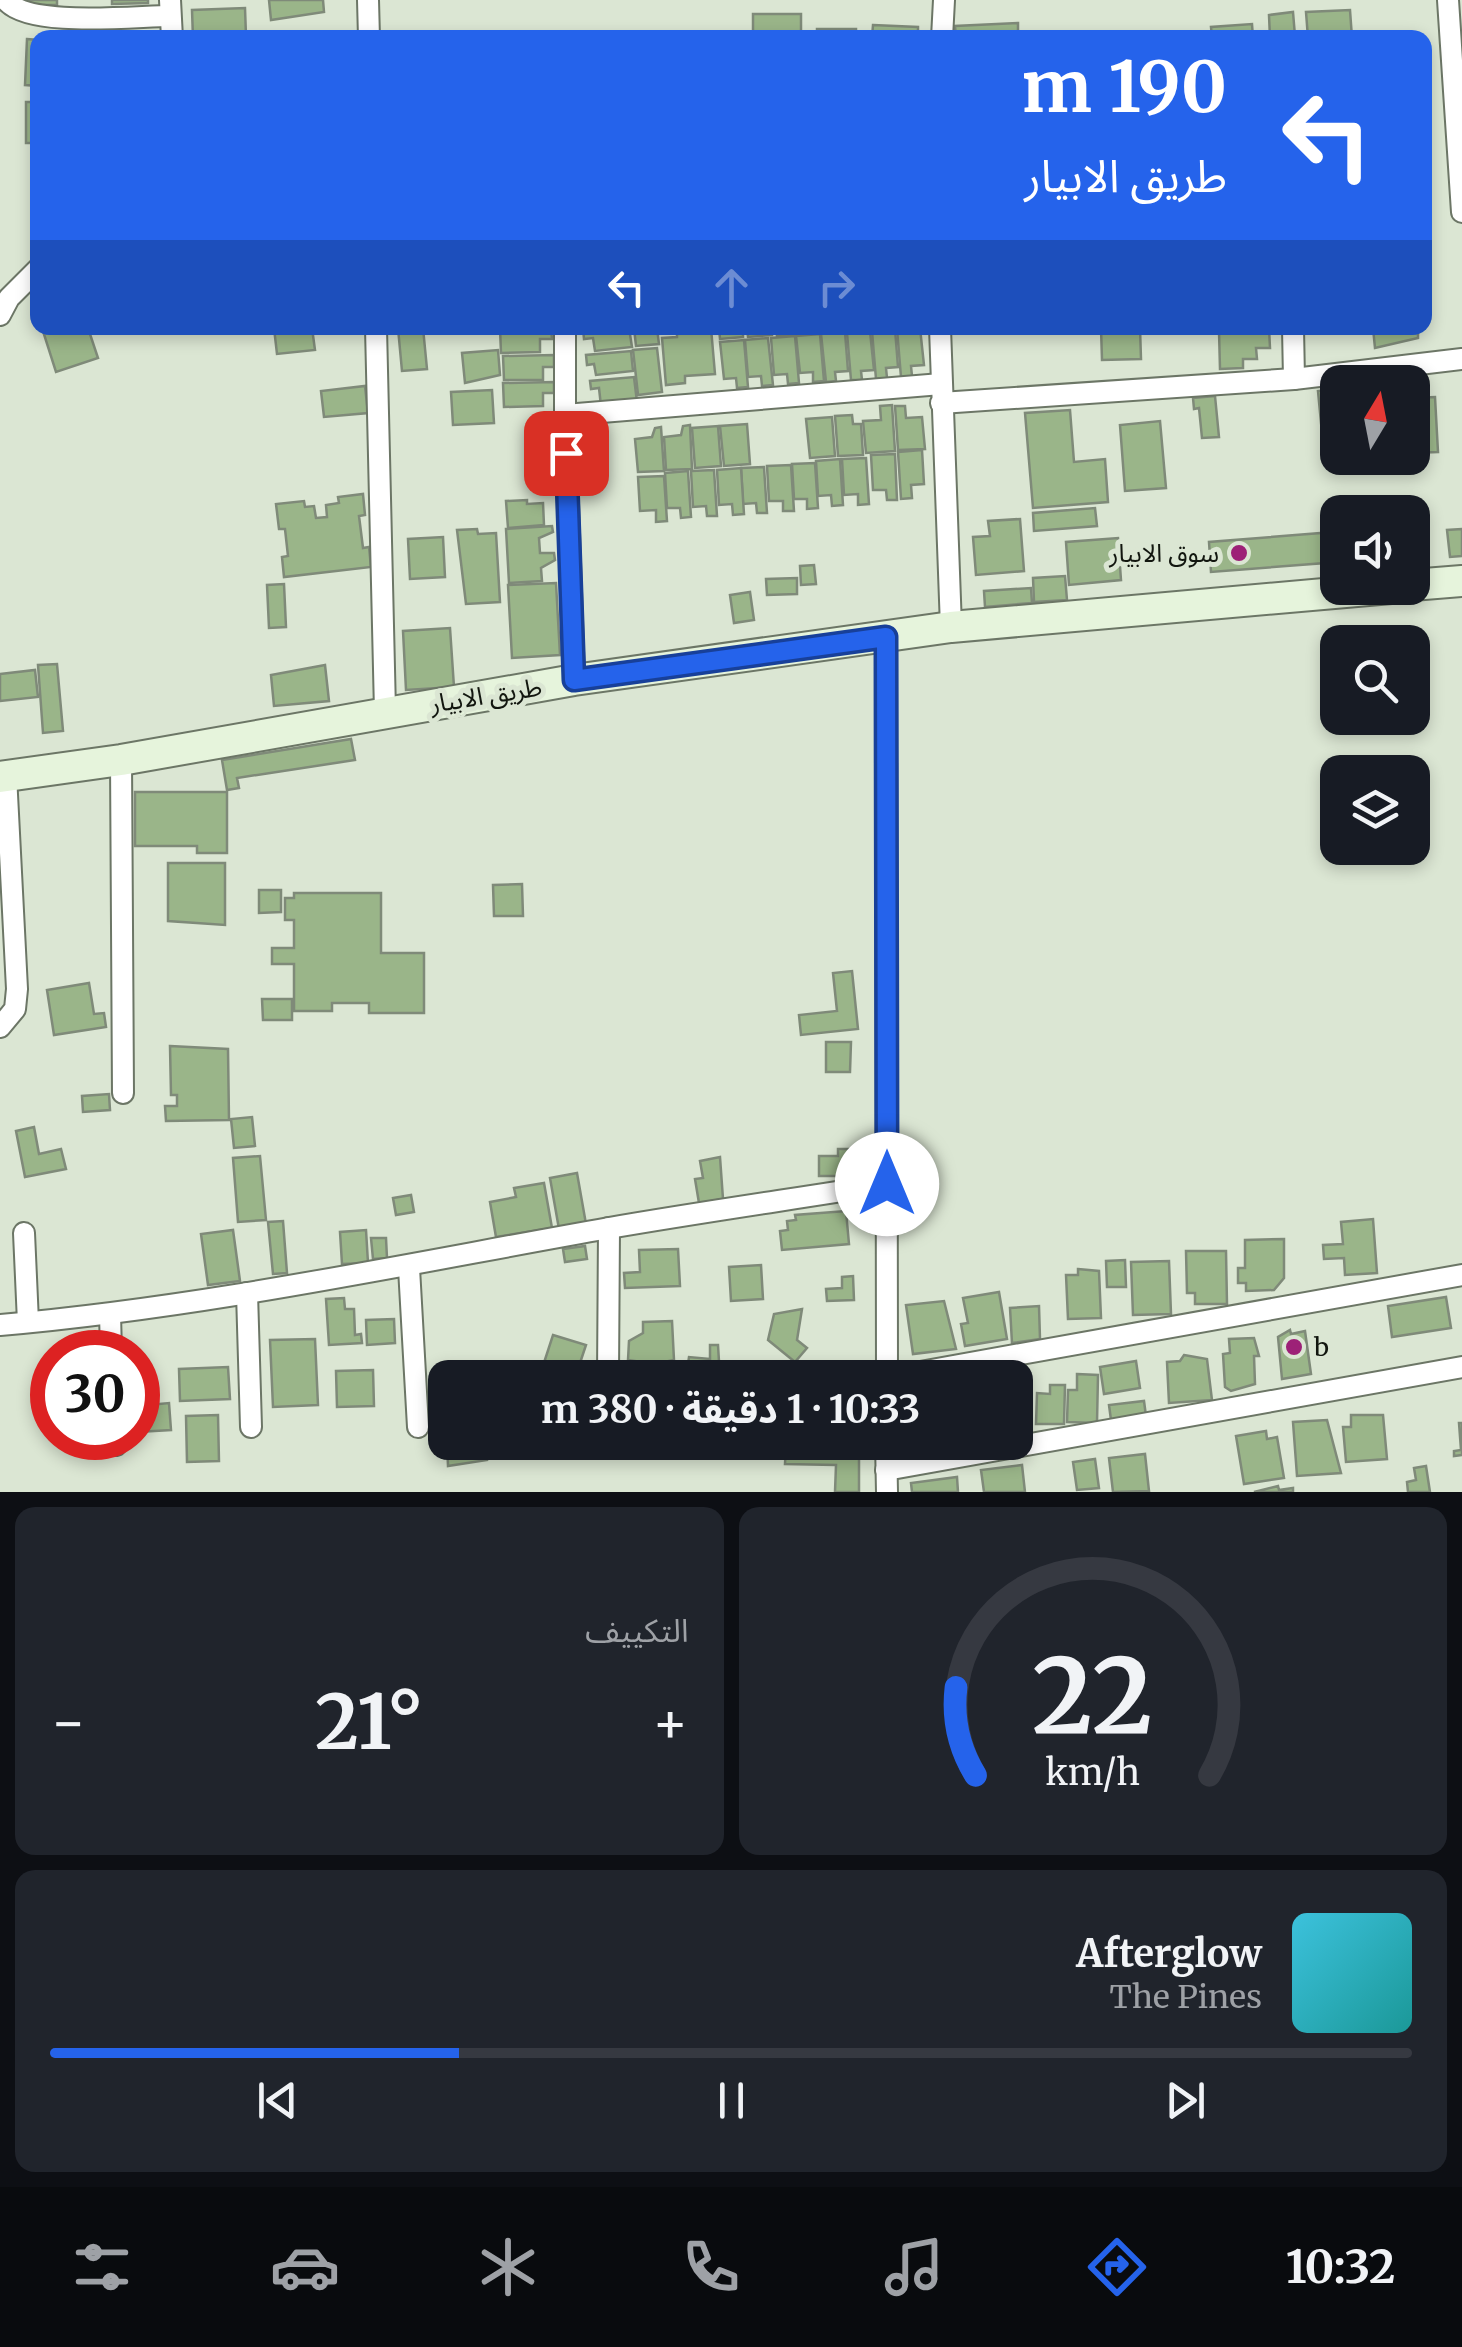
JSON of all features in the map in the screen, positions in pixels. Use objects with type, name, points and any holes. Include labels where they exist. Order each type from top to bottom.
[{"type":"main road","points":[[1430,584],[1462,581]]},
{"type":"main road","name":"طريق الابيار","points":[[3,776],[121,760],[386,710],[574,680],[950,627],[1320,594]]},
{"type":"street","points":[[6,0],[12,8],[40,16],[171,18]]},
{"type":"street","points":[[368,0],[369,30]]},
{"type":"street","points":[[942,30],[944,0]]},
{"type":"street","points":[[1448,0],[1462,212]]},
{"type":"street","points":[[0,314],[30,274]]},
{"type":"street","points":[[376,335],[386,710]]},
{"type":"street","points":[[565,335],[574,680]]},
{"type":"street","points":[[940,335],[950,627]]},
{"type":"street","points":[[1293,335],[1294,379]]},
{"type":"street","points":[[566,415],[1294,379],[1462,359]]},
{"type":"street","points":[[886,637],[887,1360]]},
{"type":"street","points":[[121,760],[123,1093]]},
{"type":"street","points":[[0,1027],[15,1010],[17,989],[3,776]]},
{"type":"street","points":[[0,1325],[110,1314],[409,1268],[609,1228],[887,1184]]},
{"type":"street","points":[[608,1360],[609,1228]]},
{"type":"street","points":[[24,1233],[28,1322]]},
{"type":"street","points":[[409,1268],[418,1427]]},
{"type":"street","points":[[987,1360],[1462,1275]]},
{"type":"street","points":[[247,1293],[251,1427]]},
{"type":"street","points":[[110,1314],[111,1330]]},
{"type":"street","points":[[886,1481],[1462,1367]]},
{"type":"building","points":[[21,0],[57,0],[57,5],[21,5]]},
{"type":"building","points":[[112,0],[148,0],[148,3],[112,4]]},
{"type":"building","points":[[269,0],[323,0],[324,12],[271,20]]},
{"type":"building","points":[[245,8],[246,30],[193,30],[192,10]]},
{"type":"building","points":[[1350,10],[1351,30],[1307,30],[1306,12]]},
{"type":"building","points":[[1293,12],[1294,30],[1270,30],[1269,15]]},
{"type":"building","points":[[753,14],[801,14],[801,30],[753,30]]},
{"type":"building","points":[[1018,23],[1018,30],[955,30],[955,26]]},
{"type":"building","points":[[1252,24],[1252,30],[1211,30],[1211,27]]},
{"type":"building","points":[[873,25],[918,27],[918,30],[873,30]]},
{"type":"building","points":[[27,39],[30,85],[25,85]]},
{"type":"building","points":[[26,102],[30,102],[30,143],[26,143]]},
{"type":"building","points":[[44,335],[90,335],[98,358],[56,372]]},
{"type":"building","points":[[275,335],[313,335],[315,350],[277,354]]},
{"type":"building","points":[[399,335],[424,335],[427,369],[402,371]]},
{"type":"building","points":[[500,335],[552,335],[552,339],[540,339],[540,352],[501,353]]},
{"type":"building","points":[[584,335],[630,335],[632,347],[595,351],[593,338],[584,339]]},
{"type":"building","points":[[635,335],[658,335],[659,344],[636,346]]},
{"type":"building","points":[[712,335],[715,374],[685,376],[685,383],[666,385],[662,338]]},
{"type":"building","points":[[720,335],[743,335],[743,337],[720,339]]},
{"type":"building","points":[[820,335],[824,381],[813,382],[813,372],[800,373],[796,336]]},
{"type":"building","points":[[821,335],[845,335],[848,371],[835,372],[836,381],[826,382]]},
{"type":"building","points":[[847,335],[870,335],[874,370],[861,371],[862,380],[851,380]]},
{"type":"building","points":[[872,335],[895,335],[898,367],[886,368],[887,378],[876,379]]},
{"type":"building","points":[[898,335],[921,335],[924,365],[911,366],[912,376],[901,377]]},
{"type":"building","points":[[1101,335],[1140,335],[1141,359],[1102,360]]},
{"type":"building","points":[[1219,335],[1269,335],[1270,348],[1256,348],[1257,359],[1243,359],[1243,368],[1220,369]]},
{"type":"building","points":[[1374,335],[1418,335],[1418,338],[1375,348]]},
{"type":"building","points":[[795,336],[799,383],[788,384],[787,374],[774,375],[771,338]]},
{"type":"building","points":[[768,338],[773,385],[762,386],[761,376],[748,377],[745,340]]},
{"type":"building","points":[[744,340],[748,387],[737,388],[736,378],[724,379],[720,342]]},
{"type":"building","points":[[657,348],[662,392],[638,395],[633,350]]},
{"type":"building","points":[[498,350],[500,375],[465,383],[462,353]]},
{"type":"building","points":[[631,351],[633,371],[596,375],[594,364],[587,365],[586,355]]},
{"type":"building","points":[[554,355],[554,367],[543,367],[543,380],[504,380],[503,356]]},
{"type":"building","points":[[634,377],[637,402],[601,406],[599,388],[591,389],[590,381]]},
{"type":"building","points":[[554,382],[554,393],[543,393],[543,406],[504,407],[503,383]]},
{"type":"building","points":[[365,386],[368,413],[324,417],[321,391]]},
{"type":"building","points":[[492,390],[494,423],[453,425],[451,392]]},
{"type":"building","points":[[1215,396],[1219,437],[1202,438],[1199,408],[1194,409],[1193,398]]},
{"type":"building","points":[[1430,397],[1435,397],[1438,452],[1430,452]]},
{"type":"building","points":[[892,405],[895,451],[866,453],[863,421],[881,420],[880,406]]},
{"type":"building","points":[[895,406],[905,406],[906,418],[922,417],[925,449],[898,450]]},
{"type":"building","points":[[1070,410],[1074,462],[1105,459],[1108,502],[1033,508],[1025,413]]},
{"type":"building","points":[[852,415],[853,424],[861,424],[863,455],[838,456],[835,416]]},
{"type":"building","points":[[832,417],[835,456],[810,458],[806,419]]},
{"type":"building","points":[[1160,421],[1166,488],[1125,491],[1120,425]]},
{"type":"building","points":[[747,424],[750,464],[724,466],[720,426]]},
{"type":"building","points":[[690,425],[692,469],[666,470],[664,437],[681,435],[683,426]]},
{"type":"building","points":[[718,426],[721,466],[695,468],[692,428]]},
{"type":"building","points":[[661,427],[664,471],[638,472],[635,439],[652,437],[655,428]]},
{"type":"building","points":[[922,450],[924,484],[911,485],[912,498],[901,499],[898,452]]},
{"type":"building","points":[[895,454],[897,500],[887,500],[886,490],[873,490],[871,455]]},
{"type":"building","points":[[866,458],[869,504],[858,505],[858,494],[844,495],[842,459]]},
{"type":"building","points":[[840,459],[843,505],[832,506],[831,495],[818,496],[816,461]]},
{"type":"building","points":[[815,463],[818,508],[807,509],[807,499],[794,499],[792,464]]},
{"type":"building","points":[[791,465],[794,511],[783,511],[783,501],[769,501],[767,466]]},
{"type":"building","points":[[764,467],[767,513],[757,513],[756,503],[743,504],[741,468]]},
{"type":"building","points":[[741,468],[744,514],[733,515],[732,504],[719,505],[717,470]]},
{"type":"building","points":[[714,470],[717,516],[707,516],[706,506],[693,507],[691,471]]},
{"type":"building","points":[[688,471],[691,517],[681,518],[680,508],[667,508],[665,473]]},
{"type":"building","points":[[664,476],[667,521],[656,522],[656,510],[640,511],[638,477]]},
{"type":"building","points":[[363,494],[365,515],[359,516],[363,548],[369,547],[371,567],[284,577],[282,557],[288,556],[285,529],[279,529],[276,504],[304,501],[305,507],[314,506],[316,518],[327,517],[326,505],[339,503],[338,497]]},
{"type":"building","points":[[527,500],[527,504],[543,503],[544,525],[508,528],[506,501]]},
{"type":"building","points":[[1095,508],[1097,526],[1034,531],[1033,513]]},
{"type":"building","points":[[1020,519],[1024,571],[976,575],[973,537],[990,536],[988,521]]},
{"type":"building","points":[[552,526],[553,532],[539,538],[540,553],[554,553],[555,560],[541,568],[542,581],[509,583],[506,529]]},
{"type":"building","points":[[477,529],[478,534],[496,533],[500,602],[466,604],[457,530]]},
{"type":"building","points":[[1462,529],[1462,556],[1450,557],[1447,530]]},
{"type":"building","points":[[1320,533],[1320,563],[1211,572],[1209,542]]},
{"type":"building","points":[[443,537],[445,577],[410,579],[408,539]]},
{"type":"building","points":[[1118,538],[1121,580],[1069,585],[1066,542]]},
{"type":"building","points":[[814,565],[816,584],[801,585],[800,566]]},
{"type":"building","points":[[1065,576],[1067,600],[1034,602],[1033,578]]},
{"type":"building","points":[[797,578],[797,594],[767,595],[766,579]]},
{"type":"building","points":[[556,583],[560,655],[512,658],[508,585]]},
{"type":"building","points":[[284,584],[286,627],[269,628],[267,585]]},
{"type":"building","points":[[1031,588],[1032,603],[985,607],[984,591]]},
{"type":"building","points":[[750,592],[754,620],[734,623],[730,595]]},
{"type":"building","points":[[450,628],[454,687],[406,690],[403,631]]},
{"type":"building","points":[[57,664],[63,731],[43,733],[38,665]]},
{"type":"building","points":[[325,665],[329,701],[274,706],[271,675]]},
{"type":"building","points":[[35,670],[38,697],[0,701],[0,674]]},
{"type":"building","points":[[351,739],[355,760],[237,778],[239,788],[227,790],[222,760]]},
{"type":"building","points":[[135,792],[227,792],[227,853],[197,853],[197,846],[135,846]]},
{"type":"building","points":[[168,863],[225,863],[225,925],[168,921]]},
{"type":"building","points":[[522,884],[523,916],[494,916],[493,885]]},
{"type":"building","points":[[259,890],[281,890],[281,912],[259,913]]},
{"type":"building","points":[[294,893],[381,893],[381,953],[424,953],[424,1013],[369,1013],[369,1003],[332,1003],[332,1011],[294,1011],[294,964],[272,964],[272,948],[294,948],[294,920],[285,920],[285,898],[294,898]]},
{"type":"building","points":[[852,971],[858,1029],[801,1035],[799,1015],[837,1011],[833,973]]},
{"type":"building","points":[[89,983],[94,1014],[104,1013],[106,1027],[54,1035],[47,990]]},
{"type":"building","points":[[262,999],[292,999],[292,1020],[263,1020]]},
{"type":"building","points":[[826,1042],[851,1042],[850,1072],[826,1072]]},
{"type":"building","points":[[170,1046],[228,1049],[229,1120],[166,1121],[165,1106],[177,1106],[177,1095],[171,1095]]},
{"type":"building","points":[[109,1094],[110,1110],[83,1112],[82,1096]]},
{"type":"building","points":[[252,1117],[255,1146],[234,1148],[231,1119]]},
{"type":"building","points":[[34,1127],[39,1154],[61,1149],[66,1169],[25,1177],[16,1131]]},
{"type":"building","points":[[838,1149],[854,1149],[854,1176],[819,1176],[819,1156],[838,1156]]},
{"type":"building","points":[[260,1156],[266,1220],[238,1222],[233,1158]]},
{"type":"building","points":[[720,1157],[723,1199],[699,1203],[695,1179],[703,1178],[700,1161]]},
{"type":"building","points":[[577,1173],[586,1224],[559,1229],[550,1178]]},
{"type":"building","points":[[544,1183],[552,1228],[496,1237],[490,1202],[516,1197],[514,1188]]},
{"type":"building","points":[[411,1195],[414,1212],[396,1215],[393,1198]]},
{"type":"building","points":[[846,1211],[849,1244],[782,1250],[780,1231],[788,1230],[787,1221],[796,1220],[795,1215]]},
{"type":"building","points":[[1373,1219],[1377,1273],[1345,1275],[1344,1258],[1324,1259],[1323,1245],[1343,1244],[1341,1222]]},
{"type":"building","points":[[283,1221],[287,1273],[273,1274],[268,1222]]},
{"type":"building","points":[[233,1230],[240,1281],[208,1285],[201,1234]]},
{"type":"building","points":[[366,1230],[368,1263],[342,1264],[340,1232]]},
{"type":"building","points":[[371,1238],[386,1238],[387,1258],[373,1259]]},
{"type":"building","points":[[1284,1239],[1284,1278],[1274,1290],[1246,1291],[1246,1283],[1238,1283],[1238,1268],[1245,1268],[1245,1240]]},
{"type":"building","points":[[585,1246],[587,1259],[565,1262],[563,1249]]},
{"type":"building","points":[[678,1249],[680,1286],[625,1288],[624,1273],[640,1272],[639,1250]]},
{"type":"building","points":[[1186,1251],[1226,1251],[1227,1304],[1195,1304],[1195,1293],[1187,1293]]},
{"type":"building","points":[[1125,1260],[1126,1287],[1107,1287],[1106,1261]]},
{"type":"building","points":[[1169,1261],[1171,1314],[1133,1315],[1131,1262]]},
{"type":"building","points":[[761,1265],[763,1299],[731,1301],[729,1267]]},
{"type":"building","points":[[1078,1269],[1099,1271],[1101,1318],[1068,1319],[1066,1275],[1078,1275]]},
{"type":"building","points":[[853,1276],[854,1300],[827,1301],[826,1289],[842,1288],[842,1277]]},
{"type":"building","points":[[999,1292],[1007,1339],[965,1346],[961,1324],[968,1323],[963,1298]]},
{"type":"building","points":[[1446,1297],[1451,1328],[1392,1337],[1388,1306]]},
{"type":"building","points":[[344,1298],[345,1309],[354,1309],[355,1335],[361,1334],[362,1343],[329,1345],[326,1299]]},
{"type":"building","points":[[944,1301],[956,1349],[913,1354],[906,1305]]},
{"type":"building","points":[[1039,1306],[1040,1339],[1012,1343],[1010,1308]]},
{"type":"building","points":[[802,1309],[797,1340],[807,1348],[797,1360],[768,1340],[774,1314]]},
{"type":"building","points":[[394,1319],[395,1343],[367,1345],[366,1320]]},
{"type":"building","points":[[672,1321],[674,1360],[628,1360],[629,1341],[643,1333],[643,1322]]},
{"type":"building","name":"b","points":[[1290,1330],[1291,1334],[1305,1331],[1311,1374],[1282,1379],[1278,1337]]},
{"type":"building","points":[[553,1335],[586,1345],[581,1360],[545,1360]]},
{"type":"building","points":[[1254,1338],[1259,1356],[1254,1356],[1255,1384],[1231,1391],[1225,1387],[1223,1354],[1230,1353],[1229,1339]]},
{"type":"building","points":[[315,1339],[318,1405],[273,1407],[270,1340]]},
{"type":"building","points":[[710,1345],[718,1345],[719,1360],[689,1360],[689,1357],[710,1359]]},
{"type":"building","points":[[1184,1355],[1207,1359],[1212,1400],[1169,1403],[1167,1362],[1180,1361]]},
{"type":"building","points":[[1136,1361],[1140,1388],[1104,1394],[1100,1367]]},
{"type":"building","points":[[228,1367],[230,1399],[180,1401],[179,1369]]},
{"type":"building","points":[[373,1370],[374,1406],[337,1407],[336,1371]]},
{"type":"building","points":[[1077,1374],[1098,1375],[1097,1423],[1067,1422],[1068,1390],[1077,1390]]},
{"type":"building","points":[[1050,1385],[1065,1385],[1064,1424],[1036,1424],[1037,1393],[1050,1394]]},
{"type":"building","points":[[1144,1401],[1146,1416],[1111,1420],[1109,1405]]},
{"type":"building","points":[[169,1403],[171,1430],[160,1431],[160,1404]]},
{"type":"building","points":[[218,1415],[219,1461],[187,1462],[186,1416]]},
{"type":"building","points":[[1351,1415],[1383,1415],[1387,1459],[1346,1462],[1343,1427],[1351,1427]]},
{"type":"building","points":[[1327,1420],[1341,1473],[1297,1476],[1293,1422]]},
{"type":"building","points":[[1459,1423],[1462,1455],[1454,1456],[1454,1451],[1461,1450]]},
{"type":"building","points":[[1266,1431],[1267,1439],[1277,1437],[1284,1478],[1244,1484],[1236,1436]]},
{"type":"building","points":[[1145,1454],[1149,1491],[1113,1492],[1109,1458]]},
{"type":"building","points":[[1095,1459],[1099,1488],[1077,1490],[1073,1462]]},
{"type":"building","points":[[448,1460],[487,1460],[448,1466]]},
{"type":"building","points":[[785,1460],[859,1460],[859,1492],[835,1492],[836,1465],[785,1464]]},
{"type":"building","points":[[1022,1465],[1025,1492],[984,1492],[981,1470]]},
{"type":"building","points":[[1426,1466],[1430,1492],[1408,1492],[1407,1482],[1416,1480],[1414,1468]]},
{"type":"building","points":[[957,1477],[958,1492],[912,1492],[911,1483]]},
{"type":"building","points":[[1278,1486],[1279,1490],[1293,1488],[1293,1492],[1254,1492]]},
{"type":"place","name":"سوق الابيار","points":[[1239,553]]},
{"type":"place","name":"b","points":[[1294,1347]]},
{"type":"route","points":[[566,453],[574,680],[886,637],[887,1184]]}]
